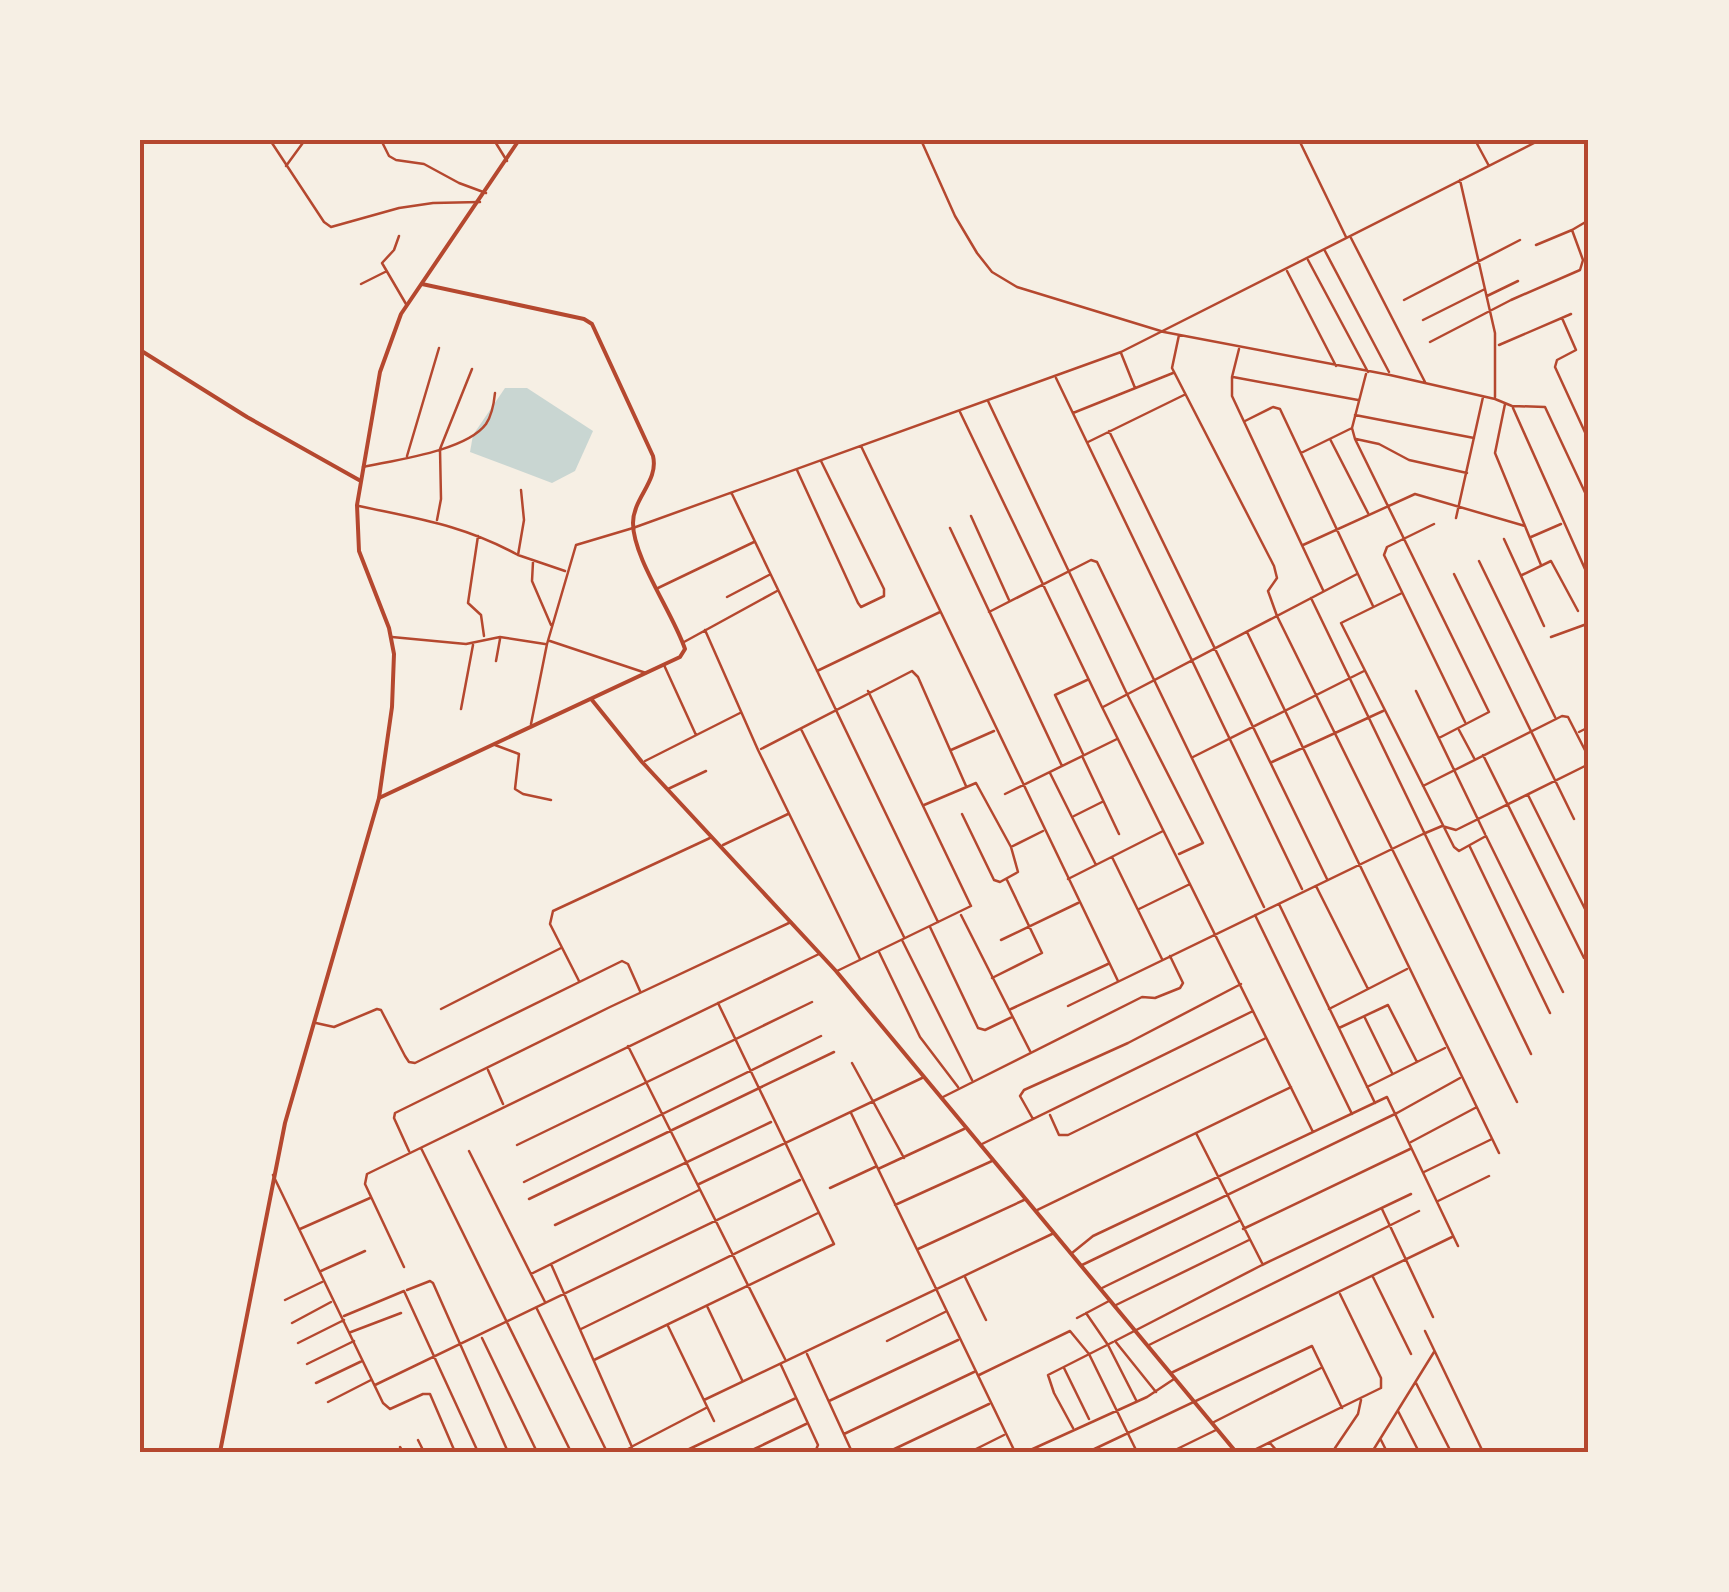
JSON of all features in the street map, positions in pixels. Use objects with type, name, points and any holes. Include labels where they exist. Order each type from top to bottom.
[{"type":"street","points":[[270,140],[324,222],[331,226],[399,208],[480,202]]},
{"type":"street","points":[[286,166],[305,140]]},
{"type":"street","points":[[381,140],[389,156],[396,160],[424,164],[486,193]]},
{"type":"street","points":[[494,140],[507,161]]},
{"type":"street","points":[[220,1452],[273,1174],[379,798],[392,706],[392,637],[358,551],[357,505],[384,358],[407,305],[519,140]]},
{"type":"street","points":[[920,140],[955,216],[992,272],[1017,287],[1164,332],[1390,375],[1495,398],[1512,406],[1545,407],[1589,501]]},
{"type":"street","points":[[1299,140],[1426,383]]},
{"type":"street","points":[[1476,140],[1489,167]]},
{"type":"street","points":[[531,724],[552,626],[576,544],[633,528],[1121,352],[1540,140]]},
{"type":"street","points":[[1460,180],[1491,311],[1496,346],[1495,398]]},
{"type":"street","points":[[1536,245],[1589,220]]},
{"type":"street","points":[[1430,342],[1580,270],[1583,260],[1572,230]]},
{"type":"street","points":[[399,236],[394,250],[382,260],[407,305]]},
{"type":"street","points":[[1404,300],[1520,240]]},
{"type":"street","points":[[1324,250],[1390,375]]},
{"type":"street","points":[[1308,259],[1368,373],[1352,428],[1355,439],[1489,712],[1439,738]]},
{"type":"street","points":[[1286,269],[1337,367]]},
{"type":"street","points":[[361,284],[386,271]]},
{"type":"street","points":[[1487,296],[1518,281]]},
{"type":"street","points":[[379,798],[684,654],[633,528],[633,516],[655,464],[592,324],[584,319],[422,284]]},
{"type":"street","points":[[1423,320],[1486,289]]},
{"type":"street","points":[[1496,346],[1571,314]]},
{"type":"street","points":[[1562,318],[1576,350],[1555,366],[1589,442]]},
{"type":"street","points":[[1179,335],[1172,359],[1174,372],[1277,573],[1268,591],[1277,616],[1518,1102]]},
{"type":"street","points":[[406,457],[439,348]]},
{"type":"street","points":[[1240,348],[1232,377],[1232,396],[1324,592]]},
{"type":"street","points":[[140,350],[231,408],[359,480]]},
{"type":"street","points":[[1121,352],[1135,388]]},
{"type":"street","points":[[436,521],[441,499],[440,449],[472,370]]},
{"type":"street","points":[[1072,414],[1174,372]]},
{"type":"street","points":[[1056,377],[1303,890]]},
{"type":"street","points":[[1232,377],[1360,400]]},
{"type":"street","points":[[362,468],[440,449],[482,428],[495,393]]},
{"type":"street","points":[[1086,443],[1185,394]]},
{"type":"street","points":[[1456,518],[1483,396]]},
{"type":"street","points":[[988,400],[1127,694],[1203,843],[1177,856]]},
{"type":"street","points":[[1506,403],[1495,453],[1541,565]]},
{"type":"street","points":[[1512,406],[1589,578]]},
{"type":"street","points":[[1245,421],[1277,407],[1373,608]]},
{"type":"street","points":[[960,410],[1102,708],[1313,1132]]},
{"type":"street","points":[[1355,415],[1475,438]]},
{"type":"street","points":[[1300,453],[1352,428]]},
{"type":"street","points":[[1109,432],[1327,879]]},
{"type":"street","points":[[1330,439],[1369,514]]},
{"type":"street","points":[[1355,439],[1379,444],[1409,460],[1467,472]]},
{"type":"street","points":[[860,446],[1118,981]]},
{"type":"street","points":[[796,468],[858,604],[866,606],[884,596],[884,589],[821,460]]},
{"type":"street","points":[[518,555],[524,520],[520,490]]},
{"type":"street","points":[[732,492],[938,922]]},
{"type":"street","points":[[1302,546],[1414,494],[1525,526]]},
{"type":"street","points":[[357,505],[436,521],[566,572]]},
{"type":"street","points":[[971,516],[1010,601]]},
{"type":"street","points":[[1530,537],[1564,523]]},
{"type":"street","points":[[1434,524],[1384,550],[1465,723]]},
{"type":"street","points":[[950,528],[1062,766]]},
{"type":"street","points":[[478,535],[468,602],[481,615],[484,638]]},
{"type":"street","points":[[1504,540],[1544,626]]},
{"type":"street","points":[[657,589],[754,542]]},
{"type":"street","points":[[533,560],[532,581],[552,626]]},
{"type":"street","points":[[989,612],[1091,560],[1097,562],[1265,908]]},
{"type":"street","points":[[1479,561],[1556,718]]},
{"type":"street","points":[[1521,576],[1554,563],[1578,611]]},
{"type":"street","points":[[728,597],[771,574]]},
{"type":"street","points":[[1102,708],[1357,574]]},
{"type":"street","points":[[1454,574],[1574,819]]},
{"type":"street","points":[[682,642],[777,591]]},
{"type":"street","points":[[1402,593],[1342,623],[1456,850],[1486,836]]},
{"type":"street","points":[[1311,598],[1531,1054]]},
{"type":"street","points":[[815,671],[941,611]]},
{"type":"street","points":[[1551,637],[1584,625],[1589,628]]},
{"type":"street","points":[[705,630],[758,750],[860,960]]},
{"type":"street","points":[[1247,632],[1499,1154]]},
{"type":"street","points":[[392,637],[473,643],[500,637],[548,642],[646,673]]},
{"type":"street","points":[[496,661],[500,637]]},
{"type":"street","points":[[461,709],[473,643]]},
{"type":"street","points":[[663,664],[696,735]]},
{"type":"street","points":[[1191,758],[1365,671]]},
{"type":"street","points":[[758,750],[908,672],[916,673],[966,786]]},
{"type":"street","points":[[1089,679],[1054,695],[1119,834]]},
{"type":"street","points":[[1416,691],[1563,992]]},
{"type":"street","points":[[836,972],[960,913],[971,902],[868,692]]},
{"type":"street","points":[[592,700],[666,789],[836,972],[1236,1452]]},
{"type":"street","points":[[1270,763],[1384,710]]},
{"type":"street","points":[[642,762],[741,712]]},
{"type":"street","points":[[1068,1006],[1423,834],[1442,826],[1456,830],[1589,761],[1568,717],[1556,718],[1422,786]]},
{"type":"street","points":[[1577,732],[1589,726]]},
{"type":"street","points":[[800,727],[973,1082]]},
{"type":"street","points":[[1458,727],[1475,760]]},
{"type":"street","points":[[950,750],[995,731]]},
{"type":"street","points":[[1005,794],[1118,739]]},
{"type":"street","points":[[494,745],[519,754],[514,784],[518,792],[550,800]]},
{"type":"street","points":[[1483,755],[1584,958]]},
{"type":"street","points":[[666,789],[706,771]]},
{"type":"street","points":[[1050,772],[1096,865]]},
{"type":"street","points":[[923,806],[973,783],[979,786],[1020,869],[1000,882],[994,880],[962,814]]},
{"type":"street","points":[[1527,794],[1589,918]]},
{"type":"street","points":[[1072,817],[1104,801]]},
{"type":"street","points":[[721,846],[789,813]]},
{"type":"street","points":[[1010,848],[1044,830]]},
{"type":"street","points":[[1068,879],[1165,831]]},
{"type":"street","points":[[578,981],[549,919],[553,911],[712,837]]},
{"type":"street","points":[[1470,845],[1550,1013]]},
{"type":"street","points":[[1112,857],[1162,958]]},
{"type":"street","points":[[992,978],[1042,953],[1007,878]]},
{"type":"street","points":[[1138,910],[1191,884]]},
{"type":"street","points":[[1316,884],[1368,989]]},
{"type":"street","points":[[1278,902],[1375,1103]]},
{"type":"street","points":[[1001,940],[1080,903]]},
{"type":"street","points":[[960,913],[1030,1052]]},
{"type":"street","points":[[1254,913],[1352,1114]]},
{"type":"street","points":[[410,1152],[394,1114],[793,922]]},
{"type":"street","points":[[930,926],[978,1028],[985,1030],[1012,1017]]},
{"type":"street","points":[[441,1009],[562,948]]},
{"type":"street","points":[[878,951],[920,1037],[959,1088]]},
{"type":"street","points":[[404,1268],[365,1184],[367,1174],[820,954]]},
{"type":"street","points":[[941,1098],[1142,997],[1155,998],[1180,988],[1183,984],[1170,955]]},
{"type":"street","points":[[313,1022],[334,1028],[382,1010],[404,1056],[415,1063],[578,981],[626,962],[641,992]]},
{"type":"street","points":[[1009,1010],[1109,963]]},
{"type":"street","points":[[1329,1008],[1408,968]]},
{"type":"street","points":[[1034,1120],[1020,1096],[1024,1090],[1178,1019],[1242,984]]},
{"type":"street","points":[[594,1360],[833,1246],[718,1002]]},
{"type":"street","points":[[517,1145],[812,1002]]},
{"type":"street","points":[[1338,1028],[1384,1006],[1392,1008],[1417,1062]]},
{"type":"street","points":[[980,1145],[1254,1011]]},
{"type":"street","points":[[1364,1016],[1392,1074]]},
{"type":"street","points":[[524,1182],[821,1036]]},
{"type":"street","points":[[1049,1114],[1060,1135],[1068,1135],[1268,1037]]},
{"type":"street","points":[[628,1046],[786,1360]]},
{"type":"street","points":[[1368,1087],[1447,1048]]},
{"type":"street","points":[[528,1200],[834,1052]]},
{"type":"street","points":[[852,1063],[904,1158]]},
{"type":"street","points":[[487,1067],[504,1105]]},
{"type":"street","points":[[1081,1266],[1397,1113],[1462,1077]]},
{"type":"street","points":[[698,1184],[924,1078]]},
{"type":"street","points":[[1036,1210],[1292,1087]]},
{"type":"street","points":[[1071,1254],[1093,1236],[1387,1097],[1458,1246]]},
{"type":"street","points":[[1409,1143],[1476,1108]]},
{"type":"street","points":[[851,1113],[1015,1452]]},
{"type":"street","points":[[555,1224],[773,1121]]},
{"type":"street","points":[[830,1188],[966,1128]]},
{"type":"street","points":[[1196,1133],[1262,1264]]},
{"type":"street","points":[[1423,1172],[1492,1139]]},
{"type":"street","points":[[420,1146],[571,1452]]},
{"type":"street","points":[[1243,1229],[1412,1149]]},
{"type":"street","points":[[469,1151],[546,1303]]},
{"type":"street","points":[[896,1205],[993,1160]]},
{"type":"street","points":[[273,1174],[383,1403],[390,1409],[430,1394],[455,1452]]},
{"type":"street","points":[[1437,1202],[1488,1176]]},
{"type":"street","points":[[375,1385],[802,1180]]},
{"type":"street","points":[[531,1274],[701,1190]]},
{"type":"street","points":[[1074,1429],[1048,1379],[1051,1372],[1262,1264],[1412,1194]]},
{"type":"street","points":[[299,1230],[372,1198]]},
{"type":"street","points":[[917,1250],[1026,1200]]},
{"type":"street","points":[[1381,1208],[1433,1317]]},
{"type":"street","points":[[1148,1346],[1419,1212]]},
{"type":"street","points":[[581,1328],[819,1213]]},
{"type":"street","points":[[1100,1289],[1240,1221]]},
{"type":"street","points":[[704,1400],[1054,1233]]},
{"type":"street","points":[[1026,1452],[1156,1392],[1173,1376],[1453,1236]]},
{"type":"street","points":[[1077,1318],[1249,1240]]},
{"type":"street","points":[[319,1272],[365,1251]]},
{"type":"street","points":[[551,1264],[632,1447]]},
{"type":"street","points":[[964,1275],[986,1320]]},
{"type":"street","points":[[1372,1276],[1411,1354]]},
{"type":"street","points":[[298,1343],[344,1318],[430,1281],[508,1452]]},
{"type":"street","points":[[285,1300],[324,1282]]},
{"type":"street","points":[[404,1291],[478,1452]]},
{"type":"street","points":[[1250,1452],[1377,1392],[1382,1383],[1339,1292]]},
{"type":"street","points":[[292,1323],[333,1301]]},
{"type":"street","points":[[706,1306],[743,1381]]},
{"type":"street","points":[[536,1308],[607,1452]]},
{"type":"street","points":[[886,1340],[946,1311]]},
{"type":"street","points":[[1086,1313],[1108,1344],[1137,1401]]},
{"type":"street","points":[[351,1332],[401,1314]]},
{"type":"street","points":[[667,1325],[714,1421]]},
{"type":"street","points":[[844,1434],[1068,1331],[1073,1332],[1088,1354],[1138,1452]]},
{"type":"street","points":[[1425,1331],[1483,1452]]},
{"type":"street","points":[[481,1336],[537,1452]]},
{"type":"street","points":[[828,1400],[960,1339]]},
{"type":"street","points":[[307,1364],[355,1340]]},
{"type":"street","points":[[1114,1341],[1156,1392]]},
{"type":"street","points":[[1088,1452],[1308,1347],[1315,1349],[1342,1408]]},
{"type":"street","points":[[806,1351],[852,1452]]},
{"type":"street","points":[[1372,1452],[1434,1352]]},
{"type":"street","points":[[316,1384],[364,1360]]},
{"type":"street","points":[[780,1364],[818,1444],[815,1452]]},
{"type":"street","points":[[1064,1366],[1090,1421]]},
{"type":"street","points":[[1212,1423],[1322,1367]]},
{"type":"street","points":[[328,1402],[372,1379]]},
{"type":"street","points":[[1415,1381],[1450,1452]]},
{"type":"street","points":[[683,1452],[796,1398]]},
{"type":"street","points":[[1335,1448],[1358,1414],[1361,1398]]},
{"type":"street","points":[[888,1452],[991,1404]]},
{"type":"street","points":[[622,1452],[707,1407]]},
{"type":"street","points":[[1398,1410],[1419,1452]]},
{"type":"street","points":[[748,1452],[807,1423]]},
{"type":"street","points":[[1172,1452],[1217,1429]]},
{"type":"street","points":[[970,1452],[1006,1435]]},
{"type":"street","points":[[1380,1438],[1387,1452]]},
{"type":"street","points":[[418,1440],[424,1452]]},
{"type":"street","points":[[1269,1442],[1278,1452]]},
{"type":"shaded area","points":[[505,388],[527,388],[593,431],[575,471],[552,483],[470,452],[473,435]]}]
